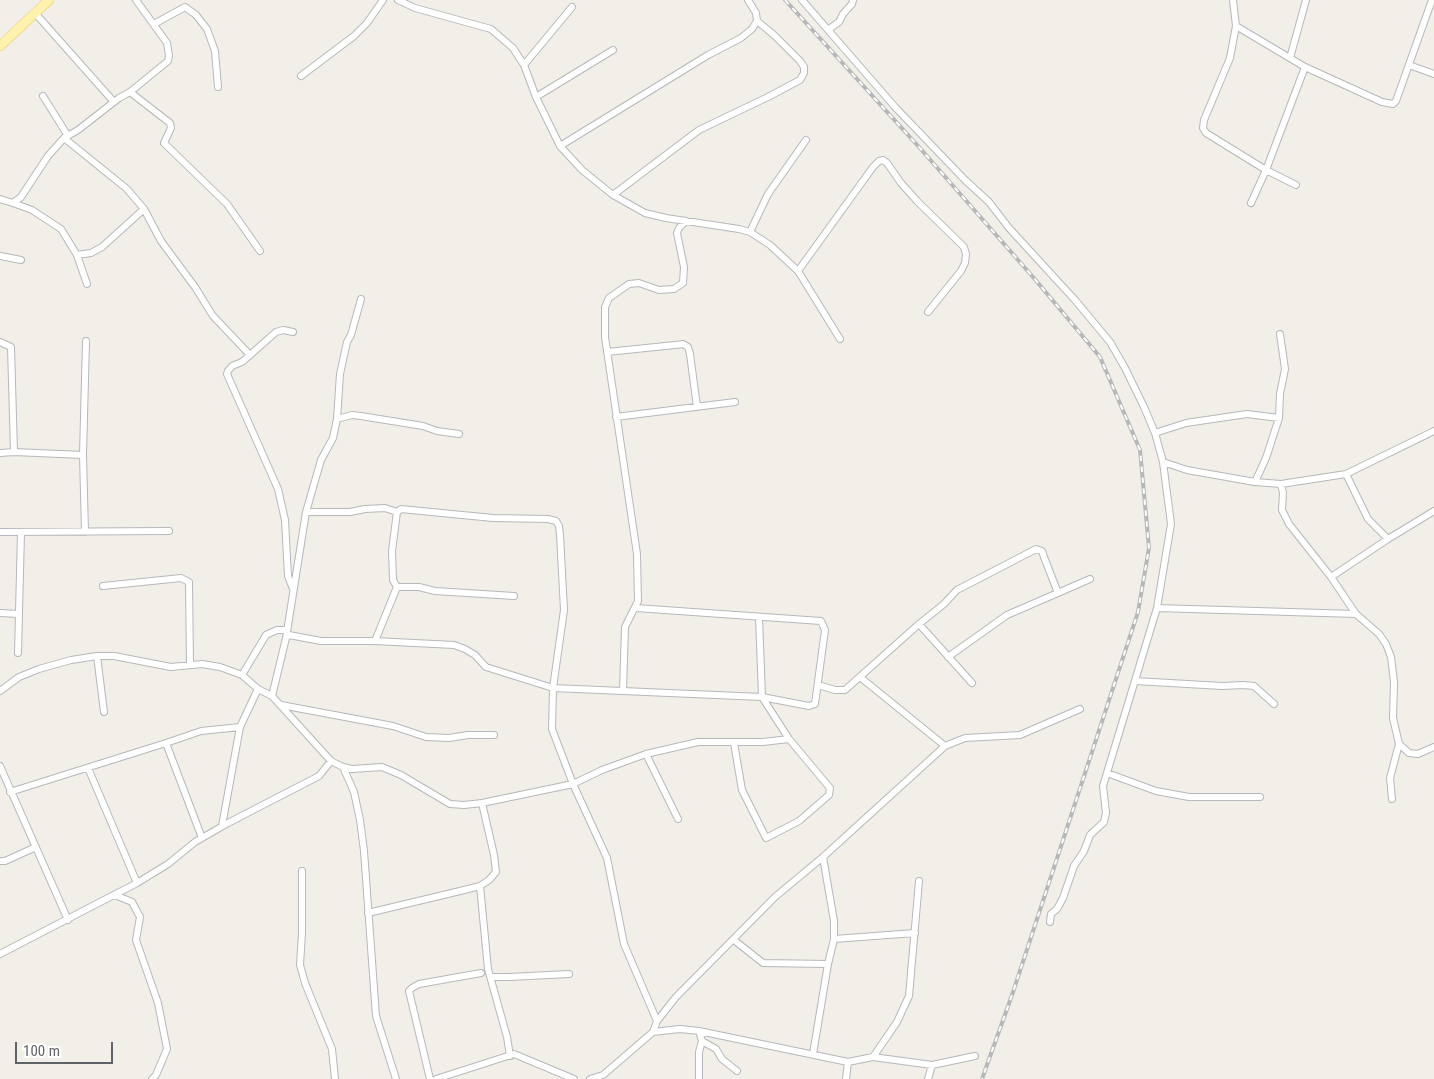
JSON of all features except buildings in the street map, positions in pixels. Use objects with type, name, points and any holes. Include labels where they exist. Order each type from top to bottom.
[{"type":"main road","points":[[0,46],[49,0]]},
{"type":"street","points":[[13,202],[21,197],[48,156],[66,137],[130,92],[168,62],[167,43],[136,0]]},
{"type":"street","points":[[301,76],[354,36],[367,23],[383,0]]},
{"type":"street","points":[[398,0],[415,8],[491,30],[514,48],[524,64],[536,97],[560,146],[582,170],[613,195],[645,213],[739,229],[750,232],[770,244],[798,271],[840,339]]},
{"type":"street","points":[[560,146],[708,54],[741,38],[757,21],[756,13],[748,0]]},
{"type":"street","points":[[802,0],[895,107],[965,180],[989,202],[1009,228],[1075,300],[1110,342],[1125,368],[1154,433],[1162,462],[1171,524],[1157,608],[1107,772],[1104,786],[1106,813],[1104,822],[1090,835],[1084,850],[1074,866],[1063,898],[1057,909],[1051,914],[1050,922]]},
{"type":"street","points":[[828,29],[839,22],[853,0]]},
{"type":"street","points":[[1233,0],[1236,26],[1230,58],[1204,120],[1203,128],[1206,133],[1266,170],[1296,185]]},
{"type":"street","points":[[1290,58],[1306,0]]},
{"type":"street","points":[[1236,26],[1305,67],[1389,105],[1396,101],[1432,4]]},
{"type":"street","points":[[154,24],[185,7],[196,15],[207,29],[214,51],[218,87]]},
{"type":"street","points":[[524,64],[572,7]]},
{"type":"street","points":[[35,13],[114,102]]},
{"type":"street","points":[[613,195],[699,130],[800,80],[804,73],[804,67],[774,35],[757,21]]},
{"type":"street","points":[[536,97],[614,50]]},
{"type":"street","points":[[1409,65],[1434,74]]},
{"type":"street","points":[[1251,203],[1266,170],[1305,67]]},
{"type":"street","points":[[130,92],[170,123],[171,128],[164,143],[227,204],[260,251]]},
{"type":"street","points":[[43,96],[66,137],[127,189],[144,209],[161,241],[195,287],[213,316],[250,355]]},
{"type":"street","points":[[750,232],[768,194],[806,140]]},
{"type":"street","points":[[798,271],[872,167],[878,161],[883,160],[888,163],[901,183],[917,201],[964,247],[966,254],[965,263],[961,271],[928,312]]},
{"type":"street","points":[[0,199],[32,210],[60,229],[77,254],[87,284]]},
{"type":"street","points":[[77,254],[90,253],[102,247],[144,209]]},
{"type":"street","points":[[623,692],[624,636],[627,620],[636,608],[638,601],[637,554],[605,337],[605,307],[610,298],[629,284],[639,283],[658,290],[674,289],[683,283],[684,267],[677,233],[686,221]]},
{"type":"street","points":[[0,256],[20,260]]},
{"type":"street","points":[[272,696],[286,638],[306,512],[321,460],[333,438],[337,419],[340,374],[347,342],[351,335],[361,299]]},
{"type":"street","points":[[293,332],[284,330],[276,332],[242,362],[232,366],[227,374],[278,489],[285,520],[288,576],[293,589]]},
{"type":"street","points":[[1255,482],[1266,458],[1279,418],[1280,394],[1285,368],[1280,334]]},
{"type":"street","points":[[85,532],[83,455],[86,340]]},
{"type":"street","points":[[0,342],[11,347],[14,452]]},
{"type":"street","points":[[608,352],[675,344],[683,344],[688,347],[697,407]]},
{"type":"street","points":[[616,417],[735,402]]},
{"type":"street","points":[[1154,433],[1186,423],[1247,414],[1279,418]]},
{"type":"street","points":[[337,419],[352,415],[361,416],[460,434]]},
{"type":"street","points":[[1162,462],[1187,470],[1255,482],[1281,484],[1346,474],[1434,430]]},
{"type":"street","points":[[0,453],[83,455]]},
{"type":"street","points":[[1346,474],[1368,519],[1388,539]]},
{"type":"street","points":[[1281,484],[1283,514],[1331,577],[1356,614],[1379,634],[1386,644],[1391,657],[1394,682],[1393,718],[1399,744],[1390,778],[1392,799]]},
{"type":"street","points":[[306,512],[350,512],[379,508],[397,512],[401,509],[493,518],[548,519],[556,521],[559,526],[560,535],[564,610],[553,688],[552,729],[573,784],[607,858],[624,944],[657,1022]]},
{"type":"street","points":[[1331,577],[1434,511]]},
{"type":"street","points":[[397,512],[392,551],[393,580],[397,587]]},
{"type":"street","points":[[0,532],[168,531]]},
{"type":"street","points":[[18,653],[21,532]]},
{"type":"street","points":[[818,685],[835,690],[844,690],[944,604],[957,590],[1036,549],[1042,551],[1058,593]]},
{"type":"street","points":[[103,586],[180,578],[189,582],[190,665]]},
{"type":"street","points":[[948,657],[1007,615],[1090,579]]},
{"type":"street","points":[[397,587],[419,587],[435,591],[514,596]]},
{"type":"street","points":[[375,641],[397,587]]},
{"type":"street","points":[[286,638],[289,635],[321,641],[375,641],[454,645],[475,655],[486,667],[553,688],[762,697],[809,706],[814,704],[825,630],[821,621],[636,608]]},
{"type":"street","points":[[1157,608],[1356,614]]},
{"type":"street","points":[[0,613],[19,614]]},
{"type":"street","points":[[734,743],[742,790],[766,838],[798,821],[829,795],[830,788],[826,782],[789,740],[762,697],[759,617]]},
{"type":"street","points":[[919,624],[972,683]]},
{"type":"street","points":[[242,675],[266,635],[277,630],[287,630]]},
{"type":"street","points":[[97,656],[104,712]]},
{"type":"street","points":[[0,691],[19,677],[39,669],[71,660],[97,656],[114,656],[171,667],[202,664],[220,667],[242,675],[258,689],[272,696],[330,761],[352,769],[382,767],[401,774],[450,804],[464,805],[573,784],[602,770],[646,754],[698,742],[734,743],[789,740]]},
{"type":"street","points":[[860,677],[945,746]]},
{"type":"street","points":[[1135,681],[1254,686],[1274,704]]},
{"type":"street","points":[[222,826],[240,727],[258,689]]},
{"type":"street","points":[[281,705],[393,726],[426,737],[449,738],[468,735],[494,735]]},
{"type":"street","points":[[590,1079],[604,1077],[653,1032],[657,1022],[676,997],[775,897],[823,857],[945,746],[965,738],[1020,734],[1080,709]]},
{"type":"street","points":[[10,792],[201,731],[240,727]]},
{"type":"street","points":[[166,743],[202,838]]},
{"type":"street","points":[[1399,744],[1409,753],[1418,754],[1434,747]]},
{"type":"street","points":[[646,754],[678,820]]},
{"type":"street","points":[[0,954],[137,883],[222,826],[320,776],[330,761]]},
{"type":"street","points":[[0,766],[68,920]]},
{"type":"street","points":[[343,767],[354,792],[360,820],[376,1016],[396,1079]]},
{"type":"street","points":[[88,768],[137,883]]},
{"type":"street","points":[[1107,772],[1156,791],[1189,797],[1260,797]]},
{"type":"street","points":[[368,913],[480,886],[490,880],[496,872],[482,803]]},
{"type":"street","points":[[0,861],[6,861],[36,847]]},
{"type":"street","points":[[812,1054],[834,939],[832,912],[823,857]]},
{"type":"street","points":[[302,871],[300,965],[305,983],[332,1049],[335,1079]]},
{"type":"street","points":[[873,1057],[897,1022],[909,996],[920,882]]},
{"type":"street","points":[[480,886],[488,968],[507,1037],[510,1056]]},
{"type":"street","points":[[115,895],[132,902],[140,917],[136,940],[158,1003],[167,1049],[156,1075],[152,1079]]},
{"type":"street","points":[[834,939],[914,933]]},
{"type":"street","points":[[734,940],[763,963],[828,964]]},
{"type":"street","points":[[430,1079],[409,992],[419,984],[481,974]]},
{"type":"street","points":[[491,977],[508,978],[569,974]]},
{"type":"street","points":[[653,1032],[699,1031],[848,1062],[873,1057],[932,1064],[975,1056]]},
{"type":"street","points":[[699,1031],[702,1041],[699,1052],[699,1079]]},
{"type":"street","points":[[702,1041],[716,1049],[722,1059],[737,1071]]},
{"type":"street","points":[[436,1079],[514,1054],[574,1079]]},
{"type":"street","points":[[846,1079],[848,1062]]},
{"type":"street","points":[[928,1079],[932,1064]]},
{"type":"railway","points":[[785,0],[919,147],[1100,357],[1140,450],[1149,548],[1138,612],[1012,995],[982,1079]]}]
